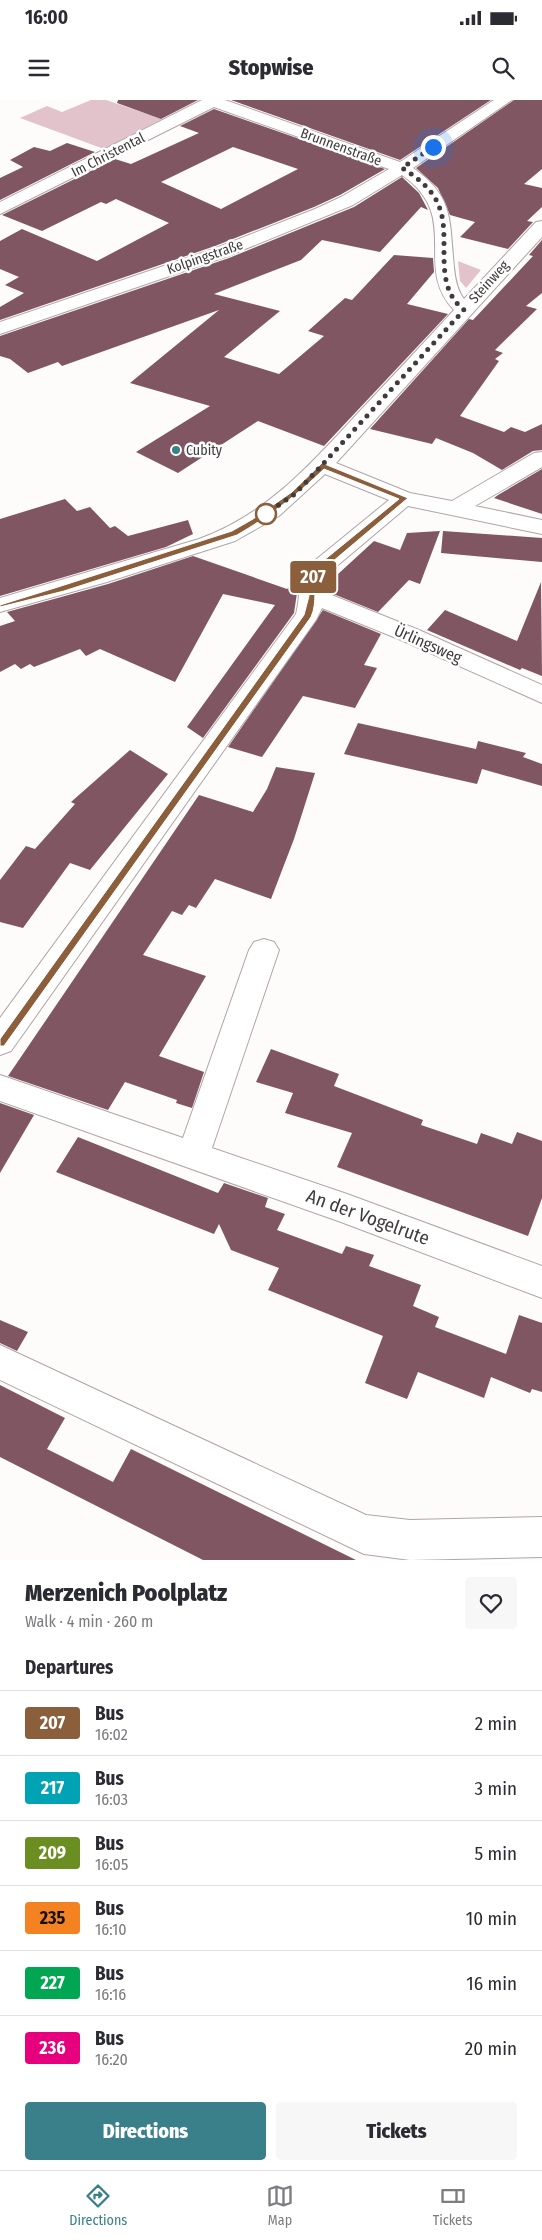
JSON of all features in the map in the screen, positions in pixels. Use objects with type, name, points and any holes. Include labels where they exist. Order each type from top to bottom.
[{"type":"street","name":"Brunnenstraße","points":[[212,100],[402,168],[422,183],[433,195],[440,209],[442,219],[442,254],[450,296],[464,310]]},
{"type":"street","name":"Im Christental","points":[[0,209],[212,100]]},
{"type":"street","name":"Kolpingstraße","points":[[0,328],[282,230],[347,201],[402,168],[504,100]]},
{"type":"street","name":"Steinweg","points":[[0,605],[61,589],[235,533],[295,494],[542,226]]},
{"type":"street","points":[[455,509],[542,458]]},
{"type":"street","points":[[322,465],[404,498],[542,527]]},
{"type":"street","points":[[0,1042],[308,615],[313,596],[311,580],[315,572],[404,498]]},
{"type":"street","name":"Ürlingsweg","points":[[313,596],[410,635],[542,695]]},
{"type":"street","points":[[193,1155],[264,950]]},
{"type":"street","name":"An der Vogelrute","points":[[0,1088],[347,1209],[542,1282]]},
{"type":"street","points":[[0,1362],[364,1534],[410,1540],[542,1537]]},
{"type":"shaded area","points":[[91,100],[106,100],[162,119],[104,149],[20,118],[47,106],[62,112]]},
{"type":"shaded area","points":[[458,261],[481,270],[466,288],[460,281]]},
{"type":"building","points":[[118,100],[198,100],[161,119],[117,103]]},
{"type":"building","points":[[231,100],[491,100],[400,160]]},
{"type":"building","points":[[514,100],[542,100],[542,169],[524,184],[542,188],[542,207],[527,221],[533,222],[508,249],[460,237],[475,222],[450,215],[438,188],[416,168]]},
{"type":"building","points":[[214,109],[385,169],[340,195],[314,207],[215,246],[0,320],[0,307],[24,293],[5,285],[19,277],[0,269],[0,241],[22,229],[97,261],[169,223],[116,199],[106,204],[101,202],[42,231],[2,215],[115,159],[131,164],[199,133],[180,126]],"holes":[[[233,147],[298,169],[221,209],[161,182]]]},
{"type":"building","points":[[67,143],[95,152],[0,200],[0,178],[23,167],[10,160],[34,147],[50,151]]},
{"type":"building","points":[[402,177],[419,193],[428,210],[421,207],[380,252],[322,240],[301,260],[214,294],[280,311],[224,357],[279,374],[324,336],[308,331],[345,298],[352,300],[394,255],[433,258],[434,272],[407,304],[448,314],[324,446],[258,421],[178,473],[136,452],[210,406],[130,383],[219,310],[62,366],[58,362],[28,373],[10,359],[0,356],[0,336],[229,258],[354,207]]},
{"type":"building","points":[[542,240],[542,293],[526,306],[537,309],[495,350],[503,353],[495,359],[499,361],[460,416],[504,432],[511,427],[525,432],[542,424],[542,450],[533,451],[502,470],[473,453],[436,438],[432,444],[370,429],[469,319],[473,320],[533,256],[529,255]]},
{"type":"building","points":[[542,469],[542,514],[494,498],[498,495]]},
{"type":"building","points":[[65,499],[77,511],[90,507],[110,528],[115,526],[128,536],[188,520],[193,534],[166,547],[0,596],[0,519]]},
{"type":"building","points":[[440,531],[420,584],[409,580],[378,612],[326,591],[325,586],[374,541],[400,550],[407,533]]},
{"type":"building","points":[[443,531],[542,538],[542,562],[441,553]]},
{"type":"building","points":[[193,556],[287,589],[290,586],[297,593],[294,613],[203,738],[187,727],[275,605],[223,594],[175,682],[100,649],[86,656],[80,649],[34,667],[30,664],[21,669],[15,664],[0,672],[0,626],[15,621],[7,612],[108,584]]},
{"type":"building","points":[[541,582],[542,676],[522,668],[520,670],[427,630],[445,610],[517,641]]},
{"type":"building","points":[[323,610],[381,634],[364,665],[377,668],[355,708],[303,696],[262,757],[228,747]]},
{"type":"building","points":[[358,723],[476,749],[478,741],[526,753],[523,757],[542,764],[542,786],[482,769],[477,784],[344,754]]},
{"type":"building","points":[[130,750],[168,774],[90,870],[70,863],[23,928],[0,922],[0,880],[26,846],[35,849],[75,804],[71,802]]},
{"type":"building","points":[[276,767],[315,773],[294,839],[271,899],[215,879],[196,908],[189,905],[182,915],[172,911],[143,955],[206,976],[159,1056],[204,1072],[192,1108],[176,1103],[177,1100],[125,1082],[108,1110],[8,1076],[199,795],[253,812],[267,789]]},
{"type":"building","points":[[271,1049],[339,1074],[334,1086],[423,1120],[421,1125],[477,1144],[481,1133],[512,1144],[517,1132],[542,1141],[542,1198],[528,1236],[337,1167],[352,1133],[285,1113],[293,1093],[256,1082]]},
{"type":"building","points":[[0,1103],[34,1115],[0,1173]]},
{"type":"building","points":[[78,1137],[218,1193],[224,1183],[268,1198],[265,1207],[285,1214],[277,1230],[342,1254],[346,1246],[374,1255],[369,1266],[421,1285],[413,1306],[439,1317],[435,1327],[506,1354],[519,1315],[542,1323],[542,1392],[532,1389],[530,1393],[491,1377],[484,1398],[418,1372],[407,1399],[365,1383],[383,1336],[268,1290],[279,1268],[231,1250],[219,1224],[214,1234],[56,1172]]},
{"type":"building","points":[[0,1320],[28,1332],[17,1351],[0,1343]]},
{"type":"building","points":[[0,1385],[65,1418],[47,1449],[113,1482],[131,1449],[356,1560],[203,1560],[0,1457]]},
{"type":"bus line","name":"207","points":[[0,605],[61,589],[235,533],[295,494],[322,465],[404,498],[315,572],[311,580],[313,596],[308,615],[0,1042]]},
{"type":"place","name":"Cubity","points":[[176,450]]},
{"type":"route","points":[[266,514],[261,517],[295,494],[464,310],[450,296],[442,254],[442,219],[440,209],[433,195],[422,183],[402,168],[433,147]]}]
